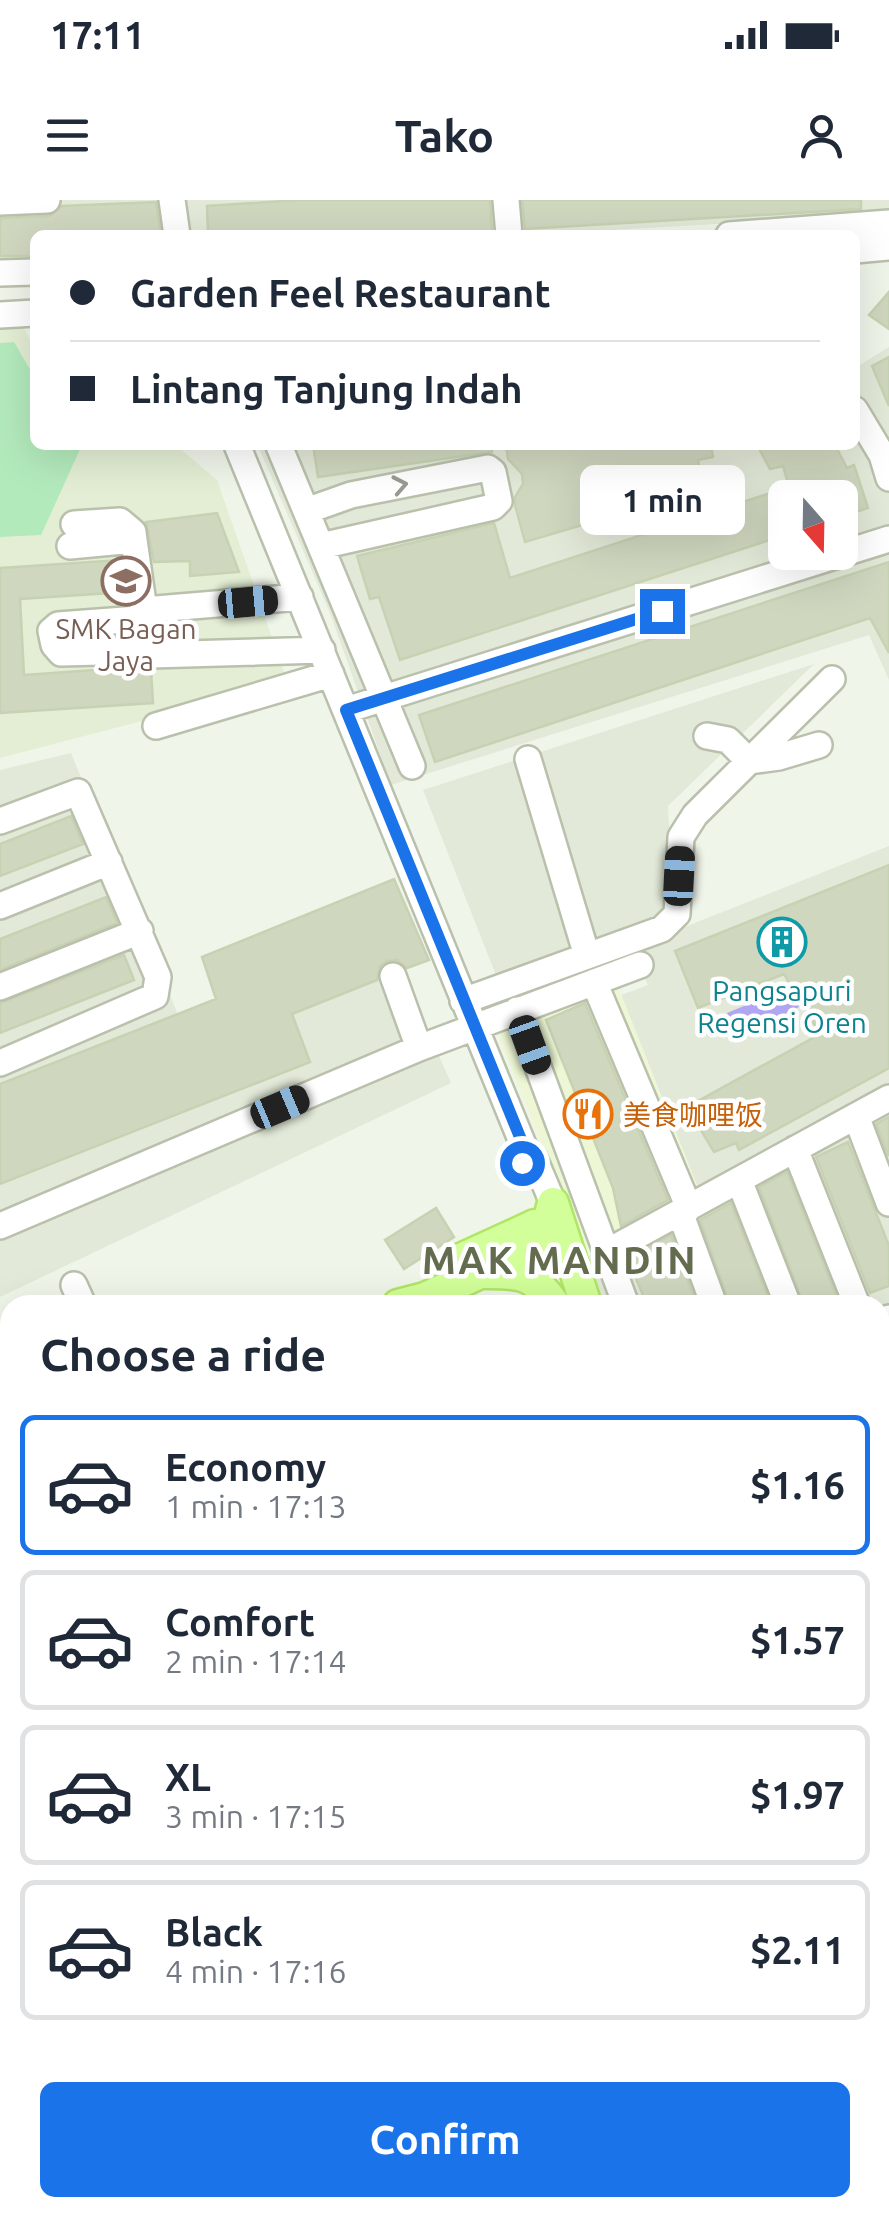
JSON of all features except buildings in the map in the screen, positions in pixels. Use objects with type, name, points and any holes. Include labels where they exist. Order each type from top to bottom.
[{"type":"main road","points":[[409,1295],[419,1282],[541,1220]]},
{"type":"main road","points":[[431,1295],[478,1273],[541,1220]]},
{"type":"main road","points":[[541,1220],[576,1273],[583,1295]]},
{"type":"main road","points":[[541,1220],[560,1295]]},
{"type":"main road","points":[[478,1273],[529,1277],[548,1295]]},
{"type":"street","points":[[0,202],[47,200]]},
{"type":"street","points":[[172,200],[176,230]]},
{"type":"street","points":[[506,200],[509,230]]},
{"type":"street","points":[[860,236],[889,224]]},
{"type":"street","points":[[860,240],[889,244]]},
{"type":"street","points":[[0,273],[30,272]]},
{"type":"street","points":[[0,315],[30,313]]},
{"type":"street","points":[[860,419],[882,456],[889,478]]},
{"type":"street","points":[[239,450],[463,1002],[524,1147],[534,1158],[541,1220]]},
{"type":"street","points":[[282,450],[412,766]]},
{"type":"street","points":[[278,542],[313,528],[340,498],[488,468],[499,501],[493,508],[353,537],[313,528]]},
{"type":"street","points":[[340,498],[353,537]]},
{"type":"street","points":[[72,535],[134,540],[141,651]]},
{"type":"street","points":[[346,710],[889,540]]},
{"type":"street","points":[[300,597],[58,625],[52,631],[54,645],[60,652],[141,651],[151,655],[327,662]]},
{"type":"street","points":[[156,726],[327,662]]},
{"type":"street","points":[[463,1002],[662,929],[677,914],[681,837],[695,815],[832,679]]},
{"type":"street","points":[[707,736],[728,740],[749,761]]},
{"type":"street","points":[[749,761],[820,745]]},
{"type":"street","points":[[528,759],[588,956]]},
{"type":"street","points":[[0,821],[78,792],[158,977],[155,996],[0,1063]]},
{"type":"street","points":[[0,906],[109,862]]},
{"type":"street","points":[[0,987],[140,931]]},
{"type":"street","points":[[0,1226],[473,1026],[640,964]]},
{"type":"street","points":[[393,976],[420,1048]]},
{"type":"street","points":[[594,982],[684,1210],[711,1295]]},
{"type":"street","points":[[517,1010],[622,1295]]},
{"type":"street","points":[[607,1252],[889,1098]]},
{"type":"street","points":[[856,1116],[889,1203]]},
{"type":"street","points":[[796,1149],[853,1295]]},
{"type":"street","points":[[739,1180],[784,1295]]},
{"type":"shaded area","points":[[0,200],[889,200],[889,214],[613,230],[30,230],[30,261],[0,263]]},
{"type":"shaded area","name":"SMK Bagan Jaya","points":[[22,325],[30,339],[30,450],[182,450],[217,480],[288,683],[0,758],[0,327]]},
{"type":"shaded area","points":[[889,347],[889,680],[869,635],[391,785],[330,613],[260,450],[860,450],[860,365]]},
{"type":"shaded area","points":[[814,664],[668,806],[674,914],[503,993],[423,790]]},
{"type":"shaded area","points":[[71,753],[190,1044],[395,956],[451,1083],[0,1295],[0,770]]},
{"type":"shaded area","points":[[889,846],[889,1295],[594,1295],[580,1261],[699,1191],[621,995],[648,985],[632,948]]},
{"type":"shaded area","points":[[607,959],[699,1190],[580,1261],[555,1177],[487,1008]]},
{"type":"shaded area","points":[[790,987],[799,1007],[786,1013],[790,1022],[777,1027],[773,1017],[735,1033],[727,1013]]},
{"type":"green space","points":[[14,342],[30,369],[30,450],[80,450],[41,535],[0,537],[0,343]]},
{"type":"place","name":"SMK Bagan Jaya","points":[[126,581]]},
{"type":"place","name":"Pangsapuri Regensi Oren","points":[[782,942]]},
{"type":"place","name":"美食咖哩饭","points":[[588,1114]]},
{"type":"district","name":"MAK MANDIN","points":[[560,1260]]},
{"type":"route","points":[[522,1163],[524,1147],[346,710],[662,611]]}]
